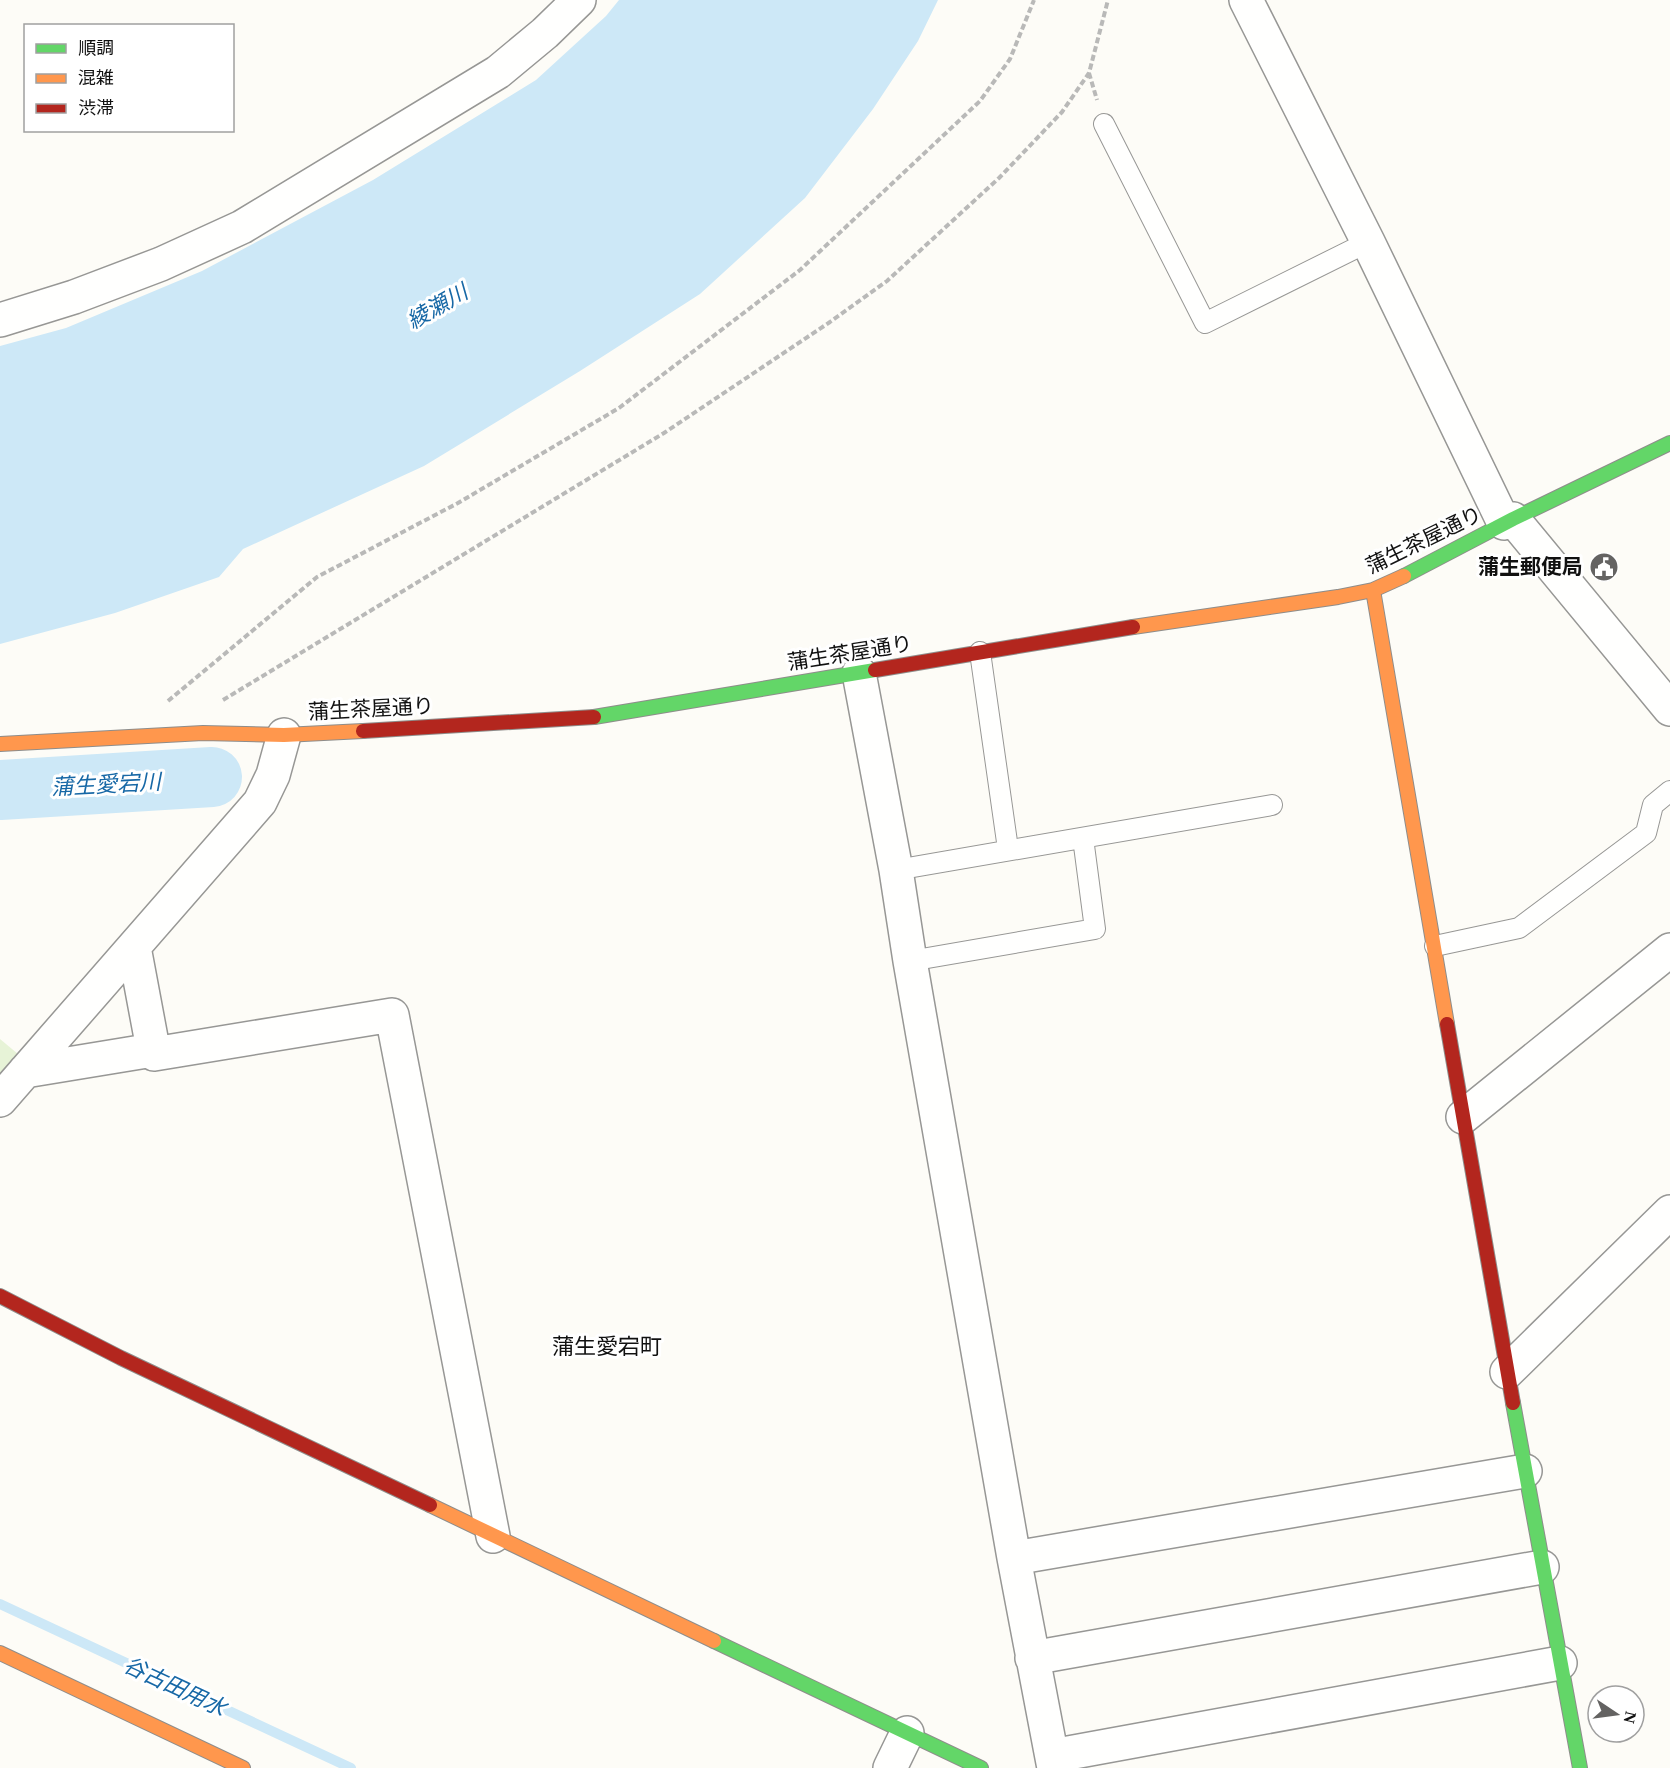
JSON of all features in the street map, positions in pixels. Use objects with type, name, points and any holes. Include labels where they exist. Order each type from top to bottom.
[{"type":"street","points":[[0,320],[74,297],[161,264],[242,227],[498,72],[545,33],[579,0]]},
{"type":"street","points":[[1246,0],[1508,521],[1670,709]]},
{"type":"street","name":"蒲生茶屋通り","points":[[0,744],[203,733],[284,735],[582,719],[980,652],[1373,591],[1414,572],[1508,521],[1670,443]]},
{"type":"street","points":[[1373,591],[1507,1372],[1580,1768]]},
{"type":"street","points":[[859,673],[896,870],[1014,1558],[1053,1762],[1560,1663]]},
{"type":"street","points":[[0,1100],[260,802],[273,775],[284,735]]},
{"type":"street","points":[[134,947],[154,1054],[392,1015],[493,1536]]},
{"type":"street","points":[[1463,1117],[1670,950]]},
{"type":"street","points":[[25,1071],[153,1050]]},
{"type":"street","points":[[1507,1372],[1670,1212]]},
{"type":"street","points":[[0,1296],[121,1358],[981,1768]]},
{"type":"street","points":[[1014,1558],[1525,1471]]},
{"type":"street","points":[[1032,1658],[1542,1567]]},
{"type":"street","points":[[0,1653],[243,1768]]},
{"type":"street","points":[[890,1768],[907,1733]]},
{"type":"lane","points":[[1104,124],[1205,322],[1368,242]]},
{"type":"lane","points":[[980,652],[1008,849]]},
{"type":"lane","points":[[1435,946],[1519,928],[1646,833],[1653,805],[1670,791]]},
{"type":"lane","points":[[896,870],[1272,805]]},
{"type":"lane","points":[[910,961],[1095,929],[1083,838]]},
{"type":"path","points":[[159,702],[169,701],[317,577],[458,503],[619,408],[800,270],[980,101],[1010,59],[1034,0]]},
{"type":"path","points":[[219,702],[664,433],[887,281],[999,178],[1062,112],[1089,73],[1108,0]]},
{"type":"green space","points":[[0,1039],[18,1054],[0,1075]]},
{"type":"water","name":"綾瀬川","points":[[619,0],[938,0],[918,41],[873,109],[805,198],[700,294],[580,371],[424,466],[243,549],[219,577],[115,613],[0,644],[0,346],[66,328],[202,271],[373,180],[536,80],[606,16]]},
{"type":"waterway","name":"蒲生愛宕川","points":[[0,790],[212,777]]},
{"type":"waterway","name":"谷古田用水","points":[[0,1604],[351,1768]]},
{"type":"traffic: fast","points":[[1404,576],[1513,519],[1670,443]]},
{"type":"traffic: fast","points":[[594,717],[875,670]]},
{"type":"traffic: fast","points":[[1513,1403],[1580,1768]]},
{"type":"traffic: fast","points":[[714,1641],[981,1768]]},
{"type":"traffic: slow","points":[[1133,627],[1338,597],[1373,590],[1404,576]]},
{"type":"traffic: slow","points":[[1373,590],[1447,1024]]},
{"type":"traffic: slow","points":[[0,744],[203,733],[284,735],[363,731]]},
{"type":"traffic: slow","points":[[430,1505],[714,1641]]},
{"type":"traffic: slow","points":[[0,1653],[243,1768]]},
{"type":"traffic: jam","points":[[875,670],[1133,627]]},
{"type":"traffic: jam","points":[[363,731],[594,717]]},
{"type":"traffic: jam","points":[[1447,1024],[1513,1403]]},
{"type":"traffic: jam","points":[[0,1296],[121,1358],[430,1505]]},
{"type":"place","name":"蒲生郵便局","points":[[1604,567]]},
{"type":"district","name":"蒲生愛宕町","points":[[607,1346]]}]
